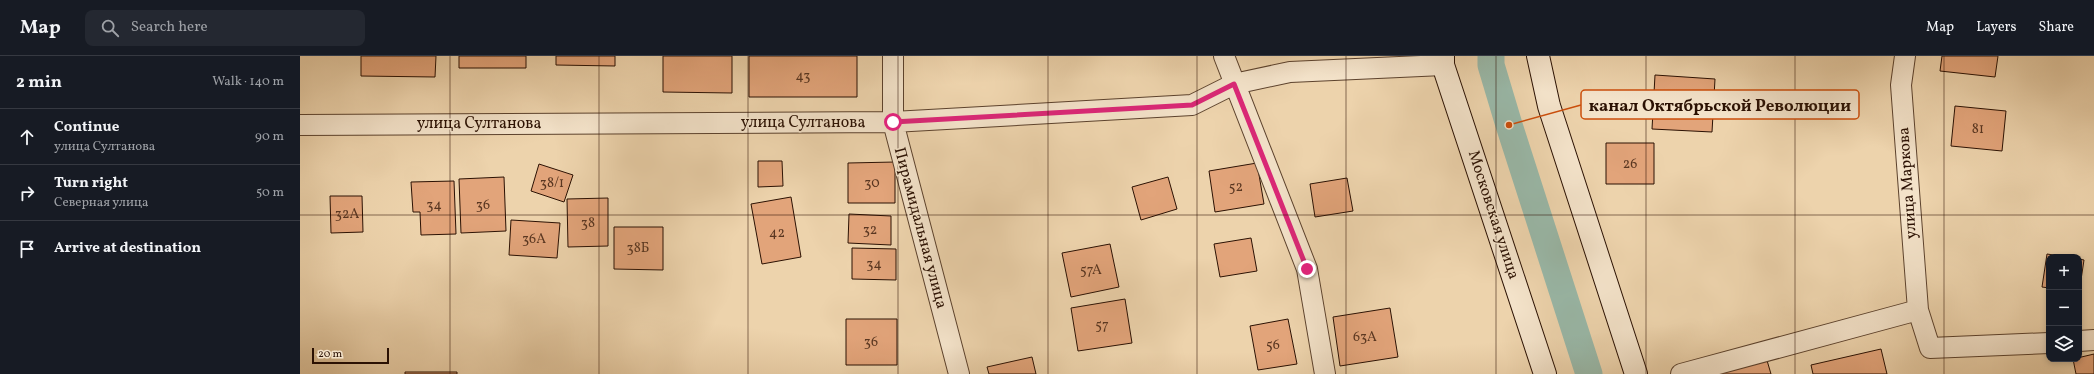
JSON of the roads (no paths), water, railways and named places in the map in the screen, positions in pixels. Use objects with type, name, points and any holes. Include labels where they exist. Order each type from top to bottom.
[{"type":"main road","points":[[1538,56],[1549,106],[1636,374]]},
{"type":"main road","name":"Московская улица","points":[[1443,60],[1545,374]]},
{"type":"street","name":"Пирамидальная улица","points":[[893,56],[893,122],[959,374]]},
{"type":"street","points":[[1224,56],[1307,269],[1325,374]]},
{"type":"street","name":"улица Маркова","points":[[1906,56],[1901,85],[1918,310],[1930,348],[2003,347],[2046,343]]},
{"type":"street","name":"улица Султанова","points":[[300,125],[893,122],[1192,105],[1234,84],[1290,72],[1443,60]]},
{"type":"street","points":[[1681,374],[1918,310]]},
{"type":"street","points":[[2082,341],[2094,340]]},
{"type":"waterway","points":[[1491,56],[1491,65],[1509,125],[1589,374]]},
{"type":"place","name":"канал Октябрьской Революции","points":[[1509,125]]}]
